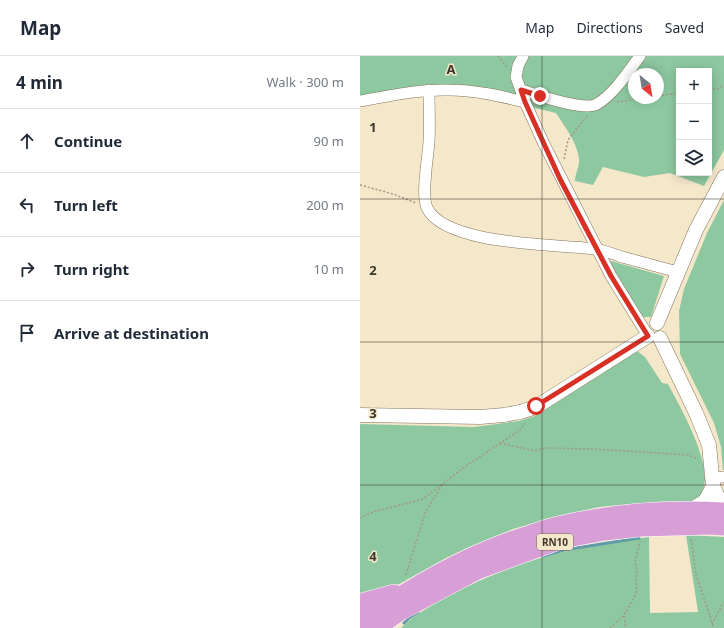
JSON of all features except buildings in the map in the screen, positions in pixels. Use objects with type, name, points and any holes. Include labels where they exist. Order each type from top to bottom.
[{"type":"highway","name":"RN10","points":[[376,618],[400,611],[477,570],[562,539],[724,512]]},
{"type":"highway","name":"RN10","points":[[409,590],[473,556],[515,539],[557,526],[639,513],[689,518],[724,526]]},
{"type":"highway","points":[[360,624],[376,618],[409,590]]},
{"type":"street","points":[[523,56],[518,66],[516,77],[525,102],[560,179],[611,276],[652,336],[704,432],[709,445],[711,461],[717,480],[718,497],[724,505]]},
{"type":"street","points":[[521,90],[570,104],[582,106],[595,105],[613,91],[640,56]]},
{"type":"street","points":[[360,101],[429,90],[472,91],[525,102]]},
{"type":"street","points":[[429,90],[429,140],[425,196],[427,207],[441,222],[452,228],[481,237],[505,241],[598,250],[678,272]]},
{"type":"street","points":[[360,415],[480,417],[515,413],[536,406],[652,336],[664,331],[662,326],[657,323],[696,230],[724,176]]},
{"type":"street","points":[[689,518],[705,501],[717,480]]},
{"type":"path","points":[[712,90],[717,89],[724,85]]},
{"type":"path","points":[[664,95],[676,93]]},
{"type":"path","points":[[616,102],[628,100]]},
{"type":"path","points":[[560,179],[568,140],[595,105]]},
{"type":"path","points":[[360,185],[393,194],[427,207]]},
{"type":"path","points":[[360,518],[372,512],[423,499],[466,466],[520,430],[536,406]]},
{"type":"path","points":[[500,443],[535,451],[546,448],[594,449],[688,455],[702,461],[711,461]]},
{"type":"path","points":[[409,590],[405,581],[425,513],[443,483]]},
{"type":"path","points":[[689,518],[696,575],[714,628]]},
{"type":"path","points":[[610,628],[624,615],[635,596],[638,572],[635,562],[640,540],[640,527]]},
{"type":"path","points":[[712,624],[724,602]]},
{"type":"path","points":[[624,615],[626,628]]},
{"type":"green space","points":[[360,56],[724,56],[724,150],[712,172],[712,68],[676,68],[676,175],[670,173],[644,177],[603,167],[593,185],[575,181],[579,162],[578,153],[570,135],[556,113],[464,93],[360,96]]},
{"type":"green space","points":[[678,176],[710,176],[704,186]]},
{"type":"green space","points":[[724,200],[723,470],[721,447],[714,423],[680,354],[679,311],[684,289],[707,233]]},
{"type":"green space","points":[[611,261],[664,276],[651,317],[642,317],[607,266]]},
{"type":"green space","points":[[637,351],[645,357],[662,383],[668,384],[695,439],[701,455],[705,483],[701,494],[695,501],[599,507],[556,517],[513,529],[469,547],[385,592],[374,595],[360,593],[360,424],[474,427],[519,421],[535,416]]},
{"type":"green space","points":[[686,535],[724,537],[724,628],[401,628],[430,606],[497,573],[542,557],[572,550],[649,537],[650,613],[698,612]]},
{"type":"waterway","points":[[543,556],[564,550],[639,538]]},
{"type":"waterway","points":[[404,623],[418,612]]},
{"type":"route","points":[[536,406],[648,336],[611,276],[560,179],[521,90],[540,96]]}]
